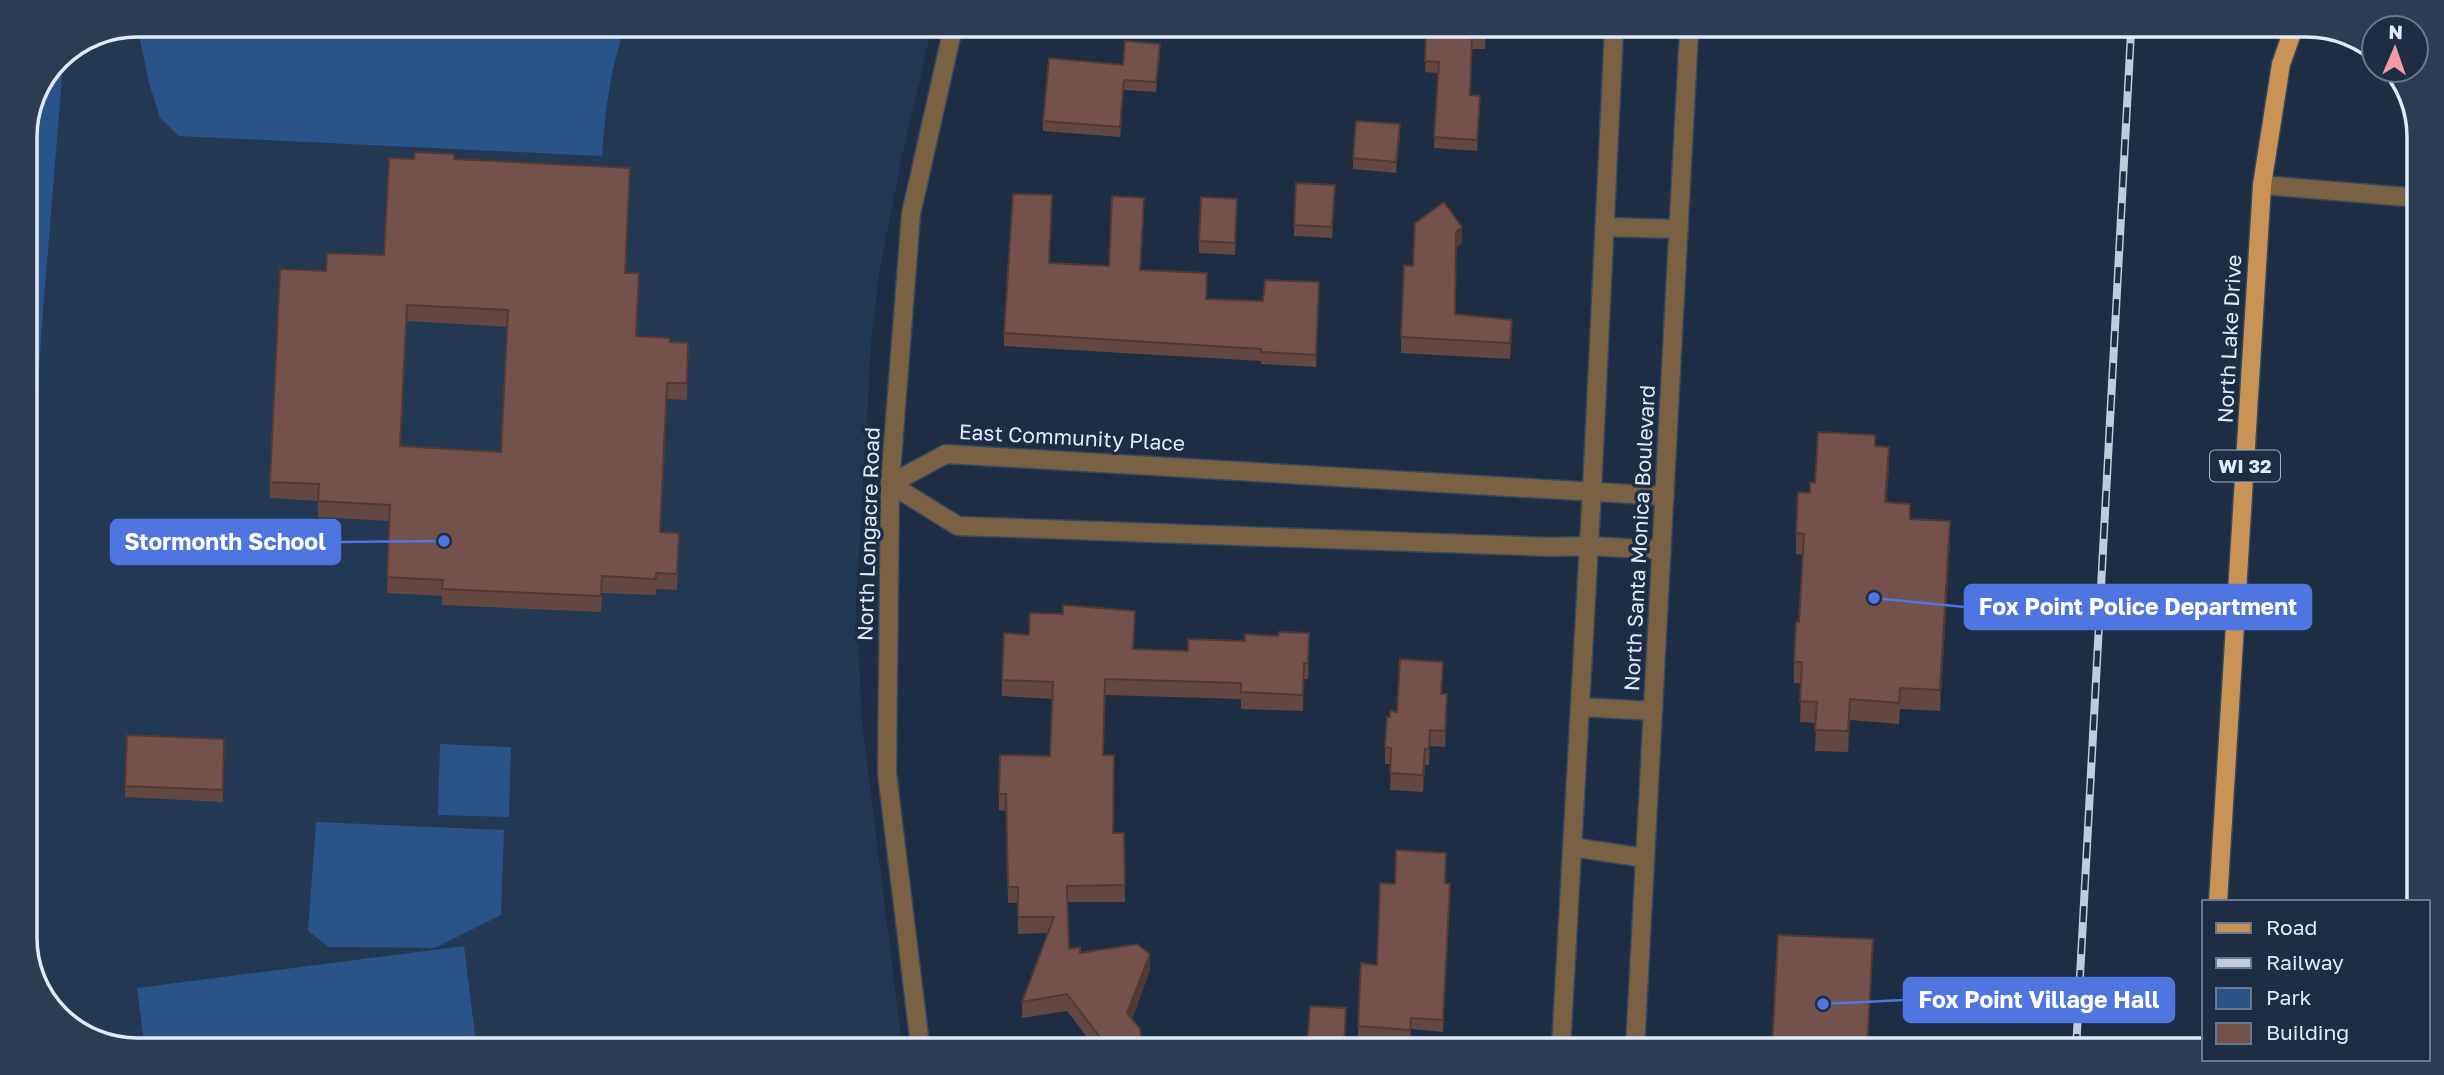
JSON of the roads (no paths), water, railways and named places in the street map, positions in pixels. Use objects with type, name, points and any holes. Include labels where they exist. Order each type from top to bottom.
[{"type":"main road","name":"North Lake Drive","points":[[2218,900],[2262,185],[2281,64],[2291,37]]},
{"type":"street","name":"North Longacre Road","points":[[919,1038],[887,773],[890,484],[911,214],[951,37]]},
{"type":"street","points":[[1562,1038],[1614,37]]},
{"type":"street","name":"North Santa Monica Boulevard","points":[[1636,1038],[1689,37]]},
{"type":"street","points":[[2262,185],[2407,197]]},
{"type":"street","points":[[1605,227],[1679,229]]},
{"type":"street","name":"East Community Place","points":[[890,484],[946,454],[1665,496]]},
{"type":"street","points":[[890,484],[958,526],[1662,550]]},
{"type":"street","points":[[1580,707],[1653,711]]},
{"type":"street","points":[[1572,847],[1645,858]]},
{"type":"railway","points":[[2077,1038],[2131,37]]},
{"type":"place","name":"Stormonth School","points":[[444,541]]},
{"type":"place","name":"Fox Point Police Department","points":[[1874,598]]},
{"type":"place","name":"Fox Point Village Hall","points":[[1823,1004]]}]
